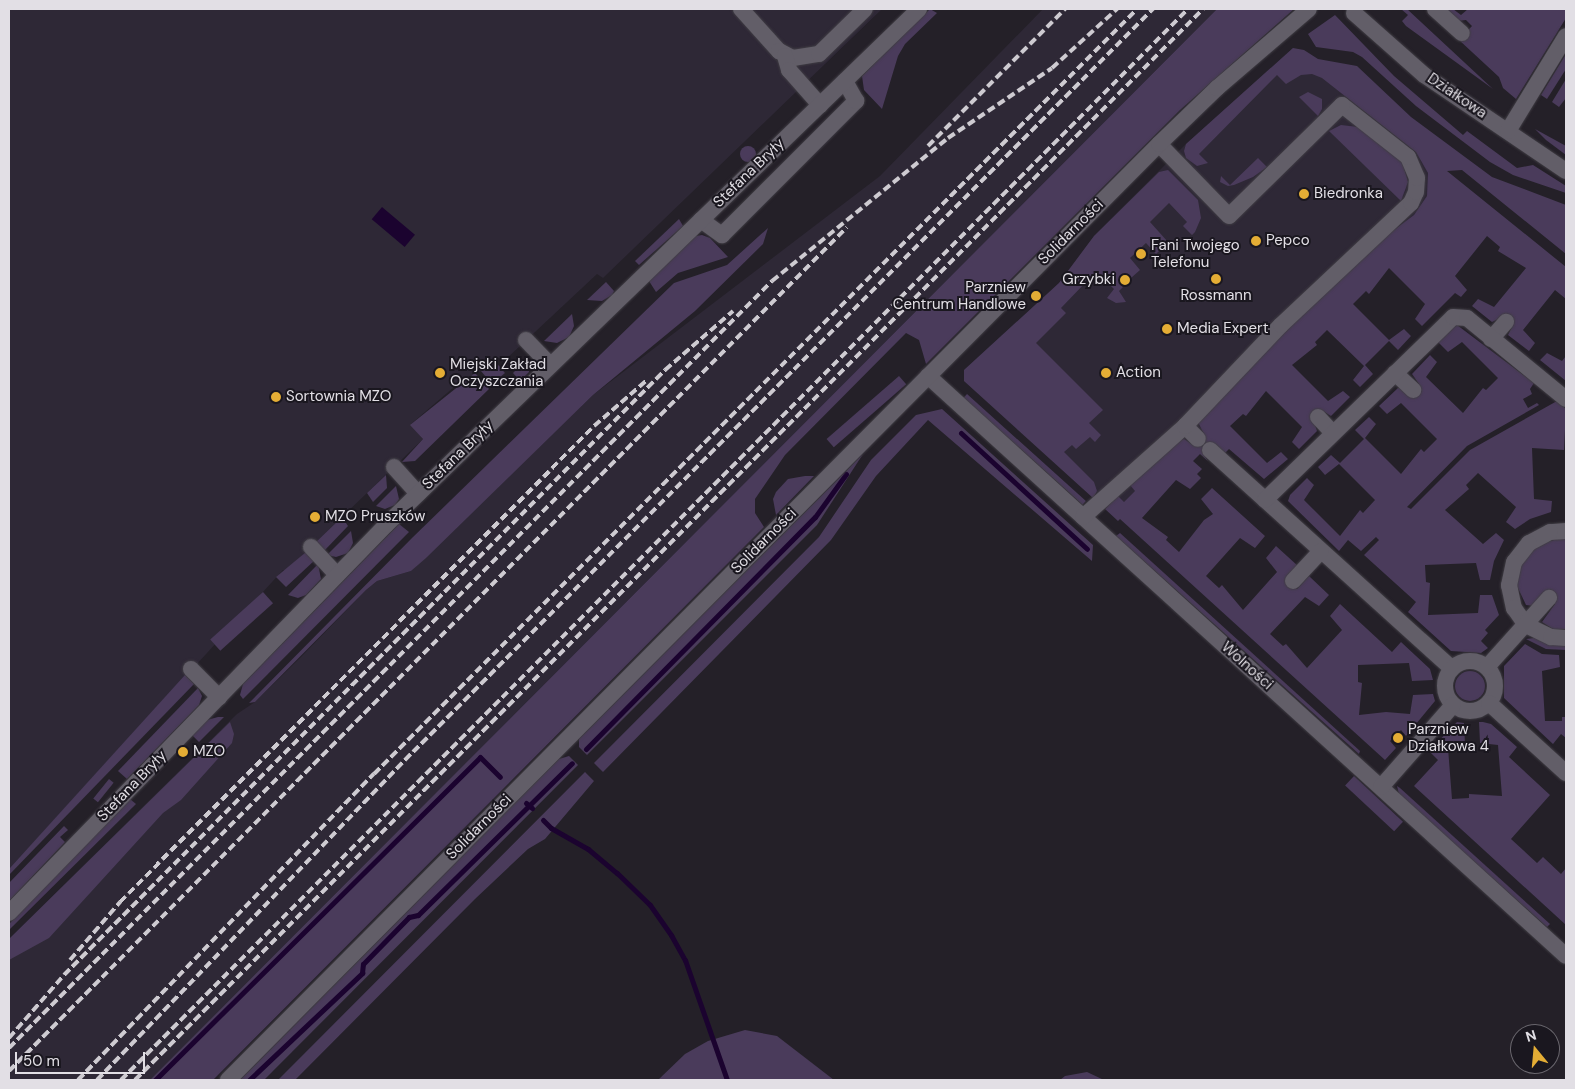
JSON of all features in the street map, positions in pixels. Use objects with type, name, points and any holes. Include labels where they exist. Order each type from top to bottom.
[{"type":"street","points":[[741,9],[785,56],[789,70],[820,105]]},
{"type":"street","points":[[785,56],[808,58],[819,54],[865,9]]},
{"type":"street","name":"Stefana Bryły","points":[[9,913],[418,494],[919,9]]},
{"type":"street","name":"Solidarności","points":[[228,1080],[1159,144],[1217,88],[1309,9]]},
{"type":"street","points":[[1435,9],[1462,33]]},
{"type":"street","name":"Działkowa","points":[[1354,13],[1424,75],[1566,171]]},
{"type":"street","points":[[1508,131],[1566,36]]},
{"type":"street","points":[[701,220],[722,235],[856,100],[854,92],[845,81]]},
{"type":"street","points":[[1083,517],[1185,426],[1281,324],[1412,203],[1418,178],[1408,157],[1342,105],[1229,216],[1159,144]]},
{"type":"street","points":[[1265,500],[1453,317],[1467,318],[1566,399]]},
{"type":"street","points":[[1491,339],[1506,322]]},
{"type":"street","points":[[526,340],[550,365]]},
{"type":"street","points":[[1395,373],[1413,390]]},
{"type":"street","name":"Wolności","points":[[928,376],[1566,956]]},
{"type":"street","points":[[1318,417],[1333,433]]},
{"type":"street","points":[[1185,426],[1198,439]]},
{"type":"street","points":[[1210,450],[1452,668]]},
{"type":"street","points":[[394,467],[418,494]]},
{"type":"street","points":[[1566,531],[1539,536],[1528,543],[1514,562],[1509,585],[1510,597],[1526,625],[1551,637],[1566,638]]},
{"type":"street","points":[[311,547],[337,575]]},
{"type":"street","points":[[1293,581],[1321,551]]},
{"type":"street","points":[[1487,667],[1549,598]]},
{"type":"street","points":[[1466,661],[1487,667],[1495,681],[1489,703],[1468,711],[1453,704],[1448,698],[1445,683],[1452,668],[1466,661]]},
{"type":"street","points":[[192,668],[219,697]]},
{"type":"street","points":[[1489,703],[1566,773]]},
{"type":"street","points":[[1381,787],[1453,704]]},
{"type":"shaded area","points":[[9,9],[882,9],[603,278],[597,274],[503,362],[498,357],[481,371],[461,381],[411,424],[423,439],[286,571],[283,570],[9,869]]},
{"type":"shaded area","points":[[930,9],[937,13],[905,44],[898,56],[882,109],[864,90],[862,76]]},
{"type":"shaded area","points":[[1043,9],[1217,9],[150,1080],[9,1080],[9,939],[237,714],[255,702],[366,590],[377,581],[411,571],[593,395],[880,176]]},
{"type":"shaded area","points":[[1217,9],[1294,9],[1180,110],[926,364],[919,340],[906,333],[785,455],[755,499],[755,513],[764,527],[213,1080],[150,1080]]},
{"type":"shaded area","points":[[1401,9],[1407,9],[1493,89],[1406,26],[1402,21],[1408,15]]},
{"type":"shaded area","points":[[1445,9],[1453,9],[1461,15],[1468,9],[1566,9],[1566,18],[1516,99],[1503,88],[1499,77],[1459,40],[1472,26],[1466,20],[1457,21]]},
{"type":"shaded area","points":[[1335,15],[1394,76],[1463,135],[1467,131],[1517,168],[1533,165],[1566,186],[1566,193],[1513,175],[1490,162],[1416,106],[1362,57],[1353,52],[1316,47],[1308,34]]},
{"type":"shaded area","points":[[1293,48],[1458,181],[1120,519],[964,381],[964,370],[1059,283],[1094,236],[1186,144]]},
{"type":"shaded area","points":[[1293,48],[1304,50],[1318,59],[1357,66],[1411,117],[1492,177],[1566,205],[1566,254],[1462,170],[1447,171],[1566,267],[1566,299],[1555,290],[1523,330],[1535,343],[1529,351],[1508,335],[1512,327],[1498,319],[1492,322],[1472,306],[1478,299],[1494,307],[1526,268],[1498,251],[1500,247],[1487,236],[1455,276],[1467,290],[1461,297],[1455,293],[1422,326],[1415,319],[1425,304],[1389,268],[1369,294],[1366,291],[1353,304],[1389,340],[1404,329],[1411,336],[1398,350],[1389,341],[1365,365],[1373,374],[1360,387],[1353,380],[1364,366],[1327,330],[1315,342],[1317,345],[1292,365],[1328,401],[1343,391],[1350,397],[1331,416],[1323,411],[1315,425],[1317,431],[1299,449],[1292,442],[1302,427],[1266,391],[1246,416],[1243,414],[1230,426],[1267,463],[1281,452],[1288,459],[1264,479],[1229,449],[1225,453],[1214,443],[1204,455],[1208,461],[1200,454],[1193,461],[1202,469],[1197,474],[1201,478],[1190,489],[1176,480],[1142,518],[1168,537],[1166,540],[1179,552],[1204,520],[1213,514],[1201,499],[1212,488],[1265,536],[1255,548],[1240,538],[1206,576],[1219,588],[1222,585],[1243,610],[1277,572],[1266,558],[1276,546],[1298,566],[1285,579],[1297,589],[1309,576],[1329,595],[1319,606],[1305,597],[1270,634],[1283,646],[1286,644],[1307,668],[1342,630],[1330,616],[1340,604],[1392,652],[1401,642],[1430,669],[1433,680],[1412,681],[1409,663],[1358,665],[1358,682],[1362,683],[1359,715],[1386,712],[1410,714],[1413,695],[1433,694],[1435,701],[1406,736],[1401,730],[1390,741],[1396,748],[1385,760],[1120,519],[1118,521],[1105,509],[1118,496],[1124,502],[1135,491],[1130,485],[1176,442],[1184,439],[1193,445],[1204,434],[1198,422],[1288,325],[1374,245],[1414,215],[1427,196],[1428,173],[1416,152],[1322,78],[1312,74],[1301,75],[1286,84],[1277,75],[1199,154],[1208,163],[1197,166],[1186,158],[1184,151],[1186,144]]},
{"type":"shaded area","points":[[1566,54],[1566,69],[1547,99],[1541,95]]},
{"type":"shaded area","points":[[1566,79],[1566,98],[1559,107],[1552,102]]},
{"type":"shaded area","points":[[1308,92],[1322,99],[1322,109],[1318,116],[1299,97]]},
{"type":"shaded area","points":[[1341,125],[1358,127],[1402,161],[1408,182],[1401,201],[1329,131]]},
{"type":"shaded area","points":[[1535,129],[1566,146],[1566,155],[1546,140]]},
{"type":"shaded area","points":[[748,146],[754,148],[756,154],[754,160],[748,162],[742,160],[740,154],[742,148]]},
{"type":"shaded area","points":[[1258,158],[1267,167],[1253,177],[1228,186],[1220,182],[1221,176],[1230,185]]},
{"type":"shaded area","points":[[1168,170],[1198,200],[1201,218],[1195,232],[1192,235],[1183,226],[1187,222],[1169,203],[1150,222],[1168,242],[1156,254],[1146,243],[1130,258],[1140,270],[1131,278],[1127,275],[1119,282],[1123,287],[1119,291],[1126,302],[1116,303],[1107,298],[1114,289],[1100,275],[1092,283],[1087,281],[1061,308],[1066,313],[1036,343],[1103,410],[1089,423],[1101,435],[1095,442],[1090,437],[1076,449],[1072,445],[1064,452],[1094,482],[1097,491],[1093,498],[964,381],[964,370],[1059,283],[1094,236],[1159,172]]},
{"type":"shaded area","points":[[382,207],[415,235],[405,247],[372,219]]},
{"type":"shaded area","points":[[679,219],[683,226],[639,265],[635,261]]},
{"type":"shaded area","points":[[768,228],[763,244],[695,311],[593,395],[426,558],[411,571],[377,581],[366,590],[255,702],[249,703],[412,538],[674,283],[727,265]]},
{"type":"shaded area","points":[[702,235],[710,238],[728,257],[678,273],[656,292],[649,281],[696,236]]},
{"type":"shaded area","points":[[606,282],[614,291],[612,295],[602,301],[587,300]]},
{"type":"shaded area","points":[[572,314],[574,326],[569,337],[557,343],[544,341]]},
{"type":"shaded area","points":[[1457,325],[1534,383],[1530,389],[1532,394],[1523,399],[1528,408],[1537,403],[1539,405],[1467,446],[1407,507],[1411,509],[1470,450],[1557,401],[1566,409],[1564,450],[1532,448],[1534,499],[1552,501],[1551,512],[1530,519],[1515,529],[1506,522],[1516,507],[1478,473],[1466,485],[1469,489],[1445,510],[1483,544],[1496,533],[1504,540],[1494,561],[1490,580],[1480,580],[1476,563],[1425,565],[1426,582],[1430,583],[1428,615],[1478,613],[1480,595],[1492,595],[1499,615],[1485,630],[1488,633],[1481,641],[1488,648],[1481,653],[1451,651],[1408,612],[1416,602],[1364,555],[1379,540],[1376,537],[1361,551],[1348,540],[1339,551],[1288,501],[1290,495],[1307,478],[1314,485],[1304,500],[1340,536],[1360,510],[1363,513],[1375,500],[1339,464],[1325,475],[1318,467],[1331,455],[1340,463],[1364,439],[1355,430],[1369,417],[1376,424],[1365,438],[1401,474],[1421,449],[1424,452],[1437,439],[1401,403],[1387,414],[1379,406],[1398,388],[1413,390],[1419,384],[1412,374],[1430,355],[1437,362],[1426,377],[1463,413],[1483,388],[1486,390],[1498,378],[1462,342],[1448,352],[1437,341]]},
{"type":"shaded area","points":[[1547,353],[1562,361],[1566,356],[1566,381],[1540,360]]},
{"type":"shaded area","points":[[528,358],[529,372],[520,381],[513,373]]},
{"type":"shaded area","points":[[494,360],[505,373],[492,384],[481,371]]},
{"type":"shaded area","points":[[475,373],[489,389],[415,461],[402,462],[423,439],[410,425]]},
{"type":"shaded area","points":[[899,376],[906,384],[834,447],[827,439]]},
{"type":"shaded area","points":[[967,394],[1086,501],[1083,505],[964,398]]},
{"type":"shaded area","points":[[942,409],[1093,545],[1092,561],[928,420],[876,476],[831,540],[603,772],[594,763],[819,537],[871,460],[916,415]]},
{"type":"shaded area","points":[[863,454],[817,525],[587,755],[579,747],[579,739]]},
{"type":"shaded area","points":[[386,475],[387,488],[373,502],[367,493]]},
{"type":"shaded area","points":[[814,476],[776,515],[773,499],[776,492],[788,479]]},
{"type":"shaded area","points":[[396,486],[399,499],[395,505],[385,509],[376,506]]},
{"type":"shaded area","points":[[342,517],[348,526],[324,551],[315,543]]},
{"type":"shaded area","points":[[399,524],[409,532],[243,699],[240,695],[243,684]]},
{"type":"shaded area","points":[[351,531],[353,543],[348,553],[336,557],[327,555]]},
{"type":"shaded area","points":[[1120,533],[1360,751],[1359,754],[1116,536]]},
{"type":"shaded area","points":[[1566,537],[1566,629],[1553,629],[1542,622],[1555,604],[1543,593],[1534,606],[1526,605],[1517,586],[1518,570],[1526,556],[1538,544]]},
{"type":"shaded area","points":[[306,552],[315,560],[286,587],[276,577]]},
{"type":"shaded area","points":[[318,564],[321,579],[306,595],[298,598],[288,595]]},
{"type":"shaded area","points":[[263,592],[273,603],[220,651],[210,640]]},
{"type":"shaded area","points":[[1534,638],[1566,645],[1566,650],[1546,649],[1526,639]]},
{"type":"shaded area","points":[[1525,644],[1542,654],[1559,655],[1560,667],[1542,671],[1545,721],[1562,721],[1562,717],[1566,717],[1566,738],[1561,734],[1553,744],[1504,698],[1504,666]]},
{"type":"shaded area","points":[[1470,671],[1481,675],[1485,686],[1481,697],[1470,701],[1459,697],[1455,686],[1459,675]]},
{"type":"shaded area","points":[[185,675],[194,684],[9,875],[9,869]]},
{"type":"shaded area","points":[[198,688],[202,696],[199,705],[127,779],[118,771]]},
{"type":"shaded area","points":[[224,717],[199,742],[192,735],[207,720]]},
{"type":"shaded area","points":[[230,722],[234,734],[232,743],[181,800],[163,813],[49,938],[9,960],[9,939]]},
{"type":"shaded area","points":[[1457,722],[1464,723],[1465,744],[1448,748],[1452,799],[1469,798],[1469,794],[1502,796],[1498,745],[1480,743],[1479,722],[1491,724],[1517,747],[1509,757],[1550,795],[1511,839],[1537,863],[1543,857],[1561,874],[1566,868],[1566,925],[1414,786],[1438,760],[1429,751]]},
{"type":"shaded area","points":[[569,756],[578,765],[264,1080],[240,1080],[559,759]]},
{"type":"shaded area","points":[[585,772],[594,781],[545,839],[528,849],[475,899],[295,1080],[278,1080]]},
{"type":"shaded area","points":[[1354,776],[1403,822],[1394,831],[1345,786]]},
{"type":"shaded area","points":[[109,779],[114,783],[98,802],[93,798]]},
{"type":"shaded area","points":[[1397,786],[1550,924],[1547,927],[1399,794]]},
{"type":"shaded area","points":[[130,799],[136,804],[9,930],[9,924]]},
{"type":"shaded area","points":[[64,826],[68,830],[60,837],[65,842],[9,901],[9,883]]},
{"type":"shaded area","points":[[745,1030],[777,1036],[834,1080],[658,1080],[685,1054],[708,1041]]},
{"type":"shaded area","points":[[1087,1072],[1104,1080],[1060,1080],[1065,1076]]},
{"type":"waterway","points":[[961,433],[1087,549]]},
{"type":"waterway","points":[[586,749],[815,517],[846,474]]},
{"type":"waterway","points":[[155,1080],[480,757],[500,777]]},
{"type":"waterway","points":[[249,1080],[362,973],[363,964],[409,917],[418,915],[572,763]]},
{"type":"waterway","points":[[526,803],[532,808]]},
{"type":"waterway","points":[[543,820],[551,828],[588,849],[617,873],[650,905],[671,935],[685,960],[727,1080]]},
{"type":"railway","points":[[928,146],[1065,9]]},
{"type":"railway","points":[[9,1048],[772,281],[948,138],[1052,68],[1117,9]]},
{"type":"railway","points":[[78,1080],[374,774],[1137,9]]},
{"type":"railway","points":[[97,1080],[413,752],[1153,9]]},
{"type":"railway","points":[[121,1080],[1188,9]]},
{"type":"railway","points":[[135,1080],[1203,9]]},
{"type":"railway","points":[[9,1071],[847,227]]},
{"type":"railway","points":[[9,1038],[64,975],[665,370],[733,311]]},
{"type":"railway","points":[[70,960],[120,902],[594,426],[646,381]]},
{"type":"place","name":"Biedronka","points":[[1304,194]]},
{"type":"place","name":"Pepco","points":[[1256,241]]},
{"type":"place","name":"Fani Twojego Telefonu","points":[[1141,254]]},
{"type":"place","name":"Rossmann","points":[[1216,279]]},
{"type":"place","name":"Grzybki","points":[[1125,280]]},
{"type":"place","name":"Parzniew Centrum Handlowe","points":[[1036,296]]},
{"type":"place","name":"Media Expert","points":[[1167,329]]},
{"type":"place","name":"Miejski Zakład Oczyszczania","points":[[440,373]]},
{"type":"place","name":"Action","points":[[1106,373]]},
{"type":"place","name":"Sortownia MZO","points":[[276,397]]},
{"type":"place","name":"MZO Pruszków","points":[[315,517]]},
{"type":"place","name":"Parzniew Działkowa 4","points":[[1398,738]]},
{"type":"place","name":"MZO","points":[[183,752]]}]
